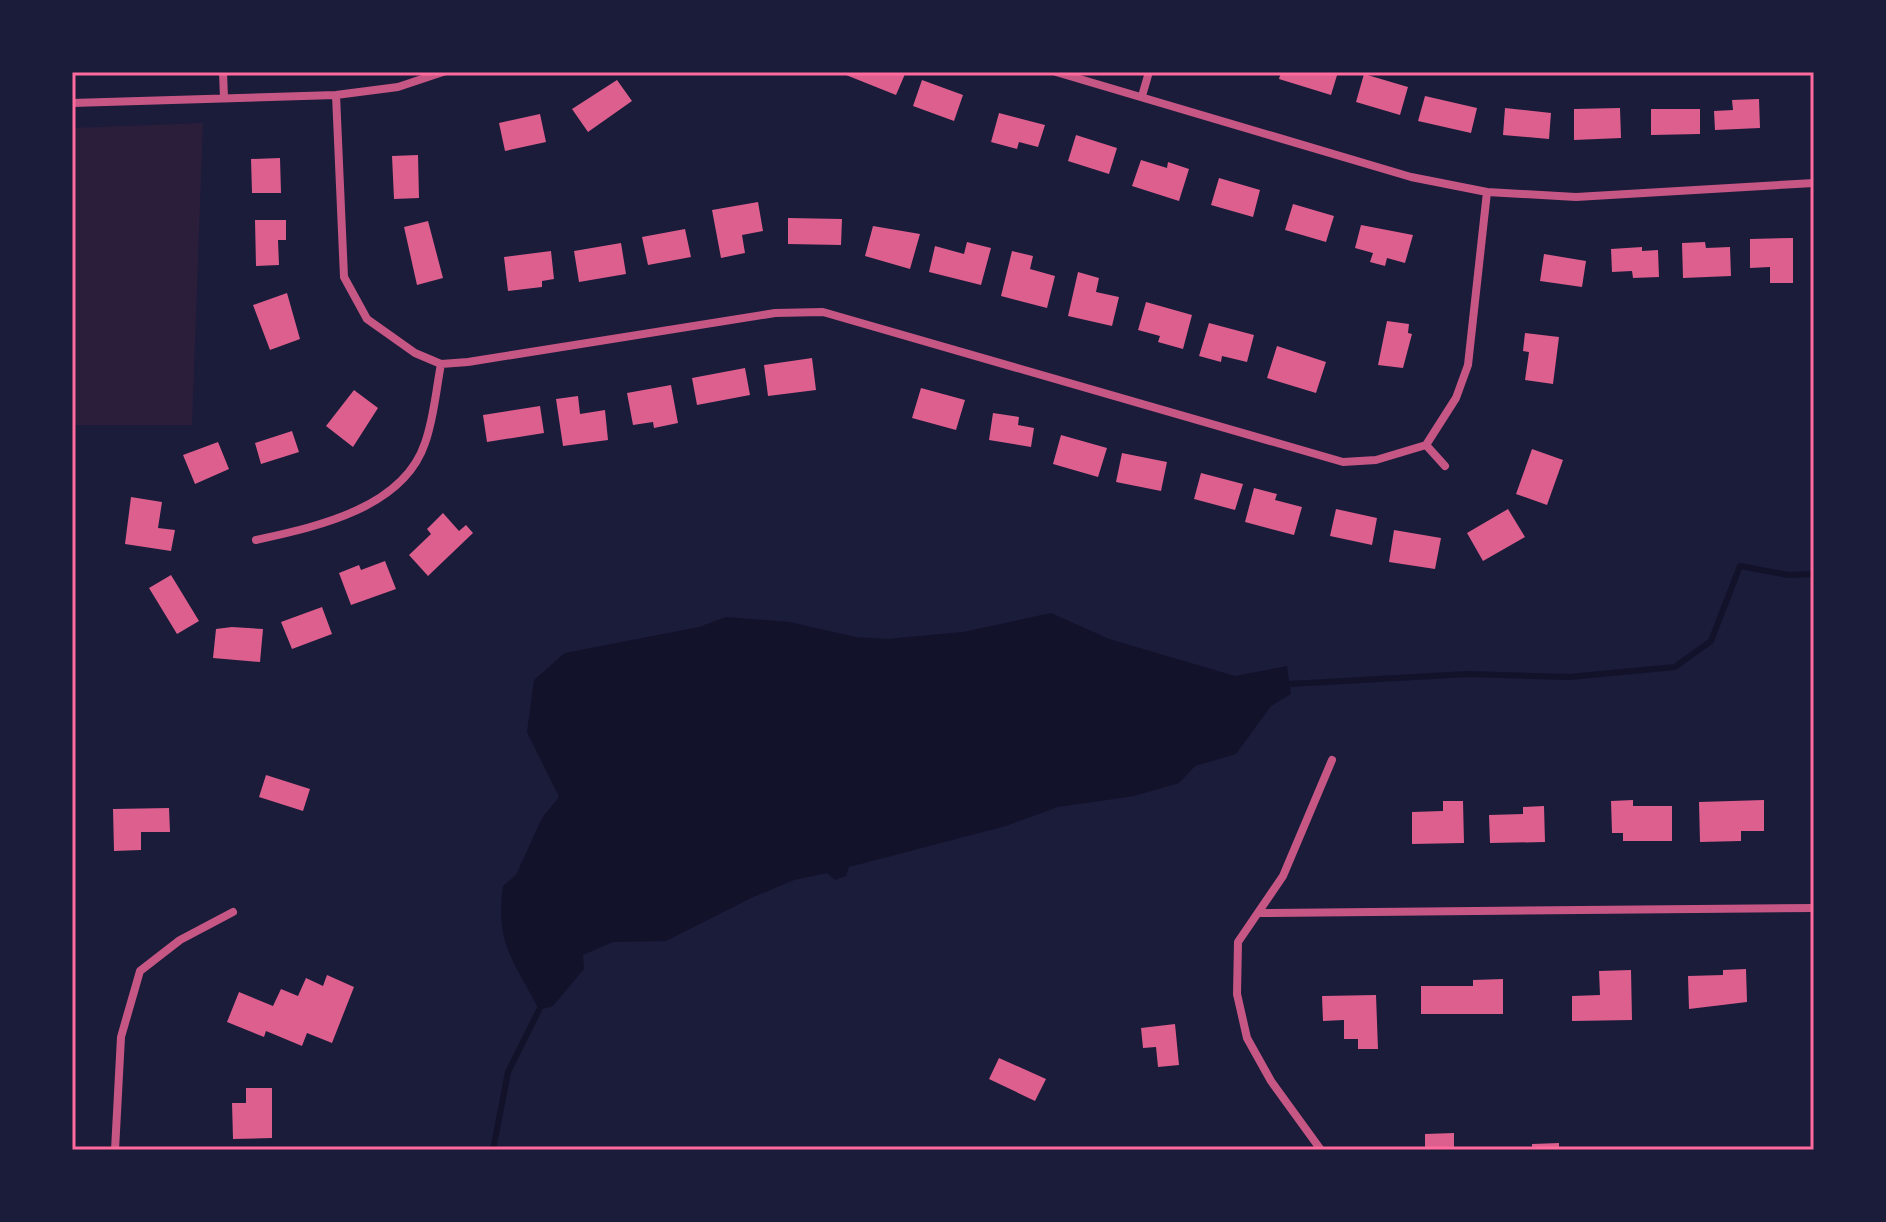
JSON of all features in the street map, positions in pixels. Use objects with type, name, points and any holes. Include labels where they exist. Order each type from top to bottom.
[{"type":"street","points":[[223,72],[224,98]]},
{"type":"street","points":[[72,103],[336,95],[398,87],[443,72]]},
{"type":"street","points":[[1056,72],[1411,177],[1487,192],[1576,197],[1814,183]]},
{"type":"street","points":[[1142,96],[1149,72]]},
{"type":"street","points":[[336,95],[344,277],[367,319],[389,337],[441,364],[775,313],[842,314],[1312,456],[1361,462],[1426,445],[1456,398],[1468,365],[1487,192]]},
{"type":"street","points":[[256,540],[294,532],[362,508],[392,488],[418,458],[425,443],[441,364]]},
{"type":"street","points":[[1426,445],[1445,466]]},
{"type":"street","points":[[1321,1150],[1255,1056],[1240,1017],[1238,942],[1283,876],[1332,760]]},
{"type":"street","points":[[1259,913],[1814,908]]},
{"type":"street","points":[[115,1150],[121,1037],[140,971],[180,940],[233,912]]},
{"type":"shaded area","points":[[203,123],[192,425],[72,425],[72,128]]},
{"type":"shaded area","points":[[1051,613],[1109,639],[1235,676],[1287,666],[1291,694],[1271,706],[1236,754],[1195,766],[1179,783],[1134,796],[1058,807],[1006,826],[849,867],[846,876],[835,880],[827,873],[794,880],[666,941],[613,942],[583,955],[584,969],[553,1006],[539,1010],[504,938],[501,906],[503,886],[516,875],[542,818],[559,797],[527,732],[534,680],[565,653],[699,627],[726,617],[790,622],[855,637],[887,639],[963,632]]},
{"type":"building","points":[[847,72],[905,74],[896,95],[846,75]]},
{"type":"building","points":[[1281,72],[1338,72],[1331,95],[1279,79]]},
{"type":"building","points":[[1364,74],[1408,87],[1400,115],[1356,102]]},
{"type":"building","points":[[617,80],[632,101],[588,132],[572,109]]},
{"type":"building","points":[[922,80],[963,95],[954,121],[913,106]]},
{"type":"building","points":[[1425,96],[1477,108],[1471,133],[1418,121]]},
{"type":"building","points":[[1759,99],[1760,128],[1715,130],[1714,111],[1733,110],[1732,100]]},
{"type":"building","points":[[1505,108],[1551,113],[1549,139],[1503,135]]},
{"type":"building","points":[[1620,108],[1621,138],[1574,140],[1574,109]]},
{"type":"building","points":[[1651,109],[1700,109],[1700,134],[1651,135]]},
{"type":"building","points":[[999,113],[1045,125],[1038,147],[1019,142],[1017,149],[991,142]]},
{"type":"building","points":[[540,114],[546,142],[505,151],[499,123]]},
{"type":"building","points":[[1076,135],[1117,148],[1109,174],[1068,161]]},
{"type":"building","points":[[418,155],[419,198],[394,199],[392,156]]},
{"type":"building","points":[[280,158],[281,193],[252,193],[251,159]]},
{"type":"building","points":[[1141,160],[1167,168],[1168,162],[1189,169],[1179,201],[1132,186]]},
{"type":"building","points":[[1219,178],[1260,190],[1253,217],[1211,205]]},
{"type":"building","points":[[758,202],[763,231],[742,235],[745,253],[721,258],[712,210]]},
{"type":"building","points":[[1293,204],[1334,216],[1326,242],[1285,230]]},
{"type":"building","points":[[788,218],[842,219],[841,245],[788,244]]},
{"type":"building","points":[[255,220],[286,220],[286,240],[278,240],[279,265],[256,266]]},
{"type":"building","points":[[428,221],[443,278],[417,285],[404,227]]},
{"type":"building","points":[[1361,225],[1413,235],[1405,263],[1387,258],[1385,266],[1370,262],[1373,253],[1355,248]]},
{"type":"building","points":[[873,226],[920,234],[910,269],[865,256]]},
{"type":"building","points":[[685,229],[691,257],[648,265],[642,237]]},
{"type":"building","points":[[1793,238],[1793,283],[1770,283],[1770,267],[1750,268],[1750,239]]},
{"type":"building","points":[[967,242],[991,248],[981,285],[929,272],[935,246],[964,254]]},
{"type":"building","points":[[1705,242],[1706,248],[1730,247],[1731,276],[1683,278],[1682,243]]},
{"type":"building","points":[[621,243],[626,274],[579,282],[574,251]]},
{"type":"building","points":[[1642,247],[1642,251],[1658,250],[1659,277],[1633,278],[1632,271],[1612,272],[1611,249]]},
{"type":"building","points":[[551,251],[554,279],[542,281],[542,287],[508,291],[504,257]]},
{"type":"building","points":[[1012,251],[1033,256],[1030,269],[1055,276],[1047,308],[1001,296]]},
{"type":"building","points":[[1544,254],[1586,261],[1582,287],[1540,281]]},
{"type":"building","points":[[1078,272],[1099,278],[1096,292],[1119,297],[1112,326],[1068,316]]},
{"type":"building","points":[[287,293],[300,339],[270,350],[253,305]]},
{"type":"building","points":[[1146,302],[1192,315],[1183,349],[1158,342],[1160,336],[1138,330]]},
{"type":"building","points":[[1387,321],[1409,324],[1408,333],[1412,334],[1403,368],[1378,365]]},
{"type":"building","points":[[1209,323],[1254,335],[1247,362],[1222,356],[1221,362],[1199,356]]},
{"type":"building","points":[[1525,333],[1559,337],[1553,384],[1525,380],[1529,352],[1523,351]]},
{"type":"building","points":[[1277,346],[1326,362],[1316,393],[1267,378]]},
{"type":"building","points":[[812,358],[816,390],[768,396],[764,365]]},
{"type":"building","points":[[745,368],[750,395],[697,405],[692,378]]},
{"type":"building","points":[[671,385],[678,423],[654,428],[653,422],[633,425],[627,393]]},
{"type":"building","points":[[921,388],[965,400],[956,430],[912,418]]},
{"type":"building","points":[[354,390],[378,408],[353,447],[326,426]]},
{"type":"building","points":[[578,396],[580,414],[605,410],[608,440],[563,446],[556,399]]},
{"type":"building","points":[[540,406],[544,433],[487,442],[483,415]]},
{"type":"building","points":[[993,413],[1019,417],[1018,425],[1034,428],[1031,447],[989,440]]},
{"type":"building","points":[[292,431],[299,452],[261,464],[255,443]]},
{"type":"building","points":[[1061,435],[1107,448],[1098,477],[1053,464]]},
{"type":"building","points":[[218,442],[229,469],[195,484],[183,455]]},
{"type":"building","points":[[1532,449],[1563,460],[1547,505],[1516,494]]},
{"type":"building","points":[[1122,453],[1167,462],[1161,491],[1116,482]]},
{"type":"building","points":[[1201,473],[1243,484],[1235,510],[1194,499]]},
{"type":"building","points":[[1254,488],[1277,494],[1275,500],[1302,507],[1294,535],[1245,522]]},
{"type":"building","points":[[131,497],[162,502],[158,528],[175,530],[171,551],[125,544]]},
{"type":"building","points":[[1336,509],[1377,518],[1372,545],[1330,536]]},
{"type":"building","points":[[1508,509],[1525,537],[1483,561],[1467,533]]},
{"type":"building","points":[[443,513],[459,531],[466,525],[473,533],[428,576],[409,555],[431,534],[427,529]]},
{"type":"building","points":[[1394,530],[1441,538],[1435,569],[1389,562]]},
{"type":"building","points":[[385,561],[396,589],[351,605],[339,573],[359,565],[361,570]]},
{"type":"building","points":[[171,575],[199,621],[177,634],[149,588]]},
{"type":"building","points":[[322,607],[332,634],[292,649],[281,622]]},
{"type":"building","points":[[216,629],[263,629],[260,662],[213,658]]},
{"type":"building","points":[[266,775],[310,789],[303,811],[259,797]]},
{"type":"building","points":[[1633,800],[1633,806],[1672,806],[1672,841],[1623,841],[1623,833],[1612,833],[1611,801]]},
{"type":"building","points":[[1764,800],[1764,831],[1741,831],[1741,841],[1700,842],[1699,802]]},
{"type":"building","points":[[1443,801],[1463,801],[1464,843],[1412,844],[1412,812],[1443,811]]},
{"type":"building","points":[[1544,806],[1545,842],[1490,843],[1489,815],[1523,814],[1523,807]]},
{"type":"building","points":[[169,808],[170,832],[141,832],[141,850],[114,851],[113,809]]},
{"type":"building","points":[[1746,969],[1747,1002],[1689,1009],[1688,976],[1723,975],[1723,970]]},
{"type":"building","points":[[1631,970],[1632,1020],[1572,1021],[1572,996],[1600,995],[1599,971]]},
{"type":"building","points":[[327,975],[354,987],[332,1043],[307,1033],[302,1046],[266,1031],[264,1037],[227,1022],[239,992],[273,1006],[281,989],[298,996],[306,978],[323,986]]},
{"type":"building","points":[[1503,979],[1503,1014],[1421,1014],[1421,986],[1473,986],[1473,980]]},
{"type":"building","points":[[1376,995],[1378,1049],[1358,1049],[1358,1039],[1344,1039],[1344,1020],[1323,1021],[1322,996]]},
{"type":"building","points":[[1175,1024],[1179,1065],[1158,1067],[1156,1047],[1143,1048],[1141,1028]]},
{"type":"building","points":[[999,1058],[1046,1079],[1035,1101],[989,1079]]},
{"type":"building","points":[[246,1088],[272,1088],[272,1138],[233,1139],[232,1103],[246,1103]]},
{"type":"building","points":[[1454,1133],[1454,1150],[1425,1150],[1425,1134]]},
{"type":"building","points":[[1559,1143],[1559,1150],[1532,1150],[1532,1144]]},
{"type":"waterway","points":[[1290,684],[1468,674],[1569,677],[1675,667],[1711,641],[1740,566],[1788,575],[1814,574]]},
{"type":"waterway","points":[[493,1150],[508,1072],[539,1010]]}]
